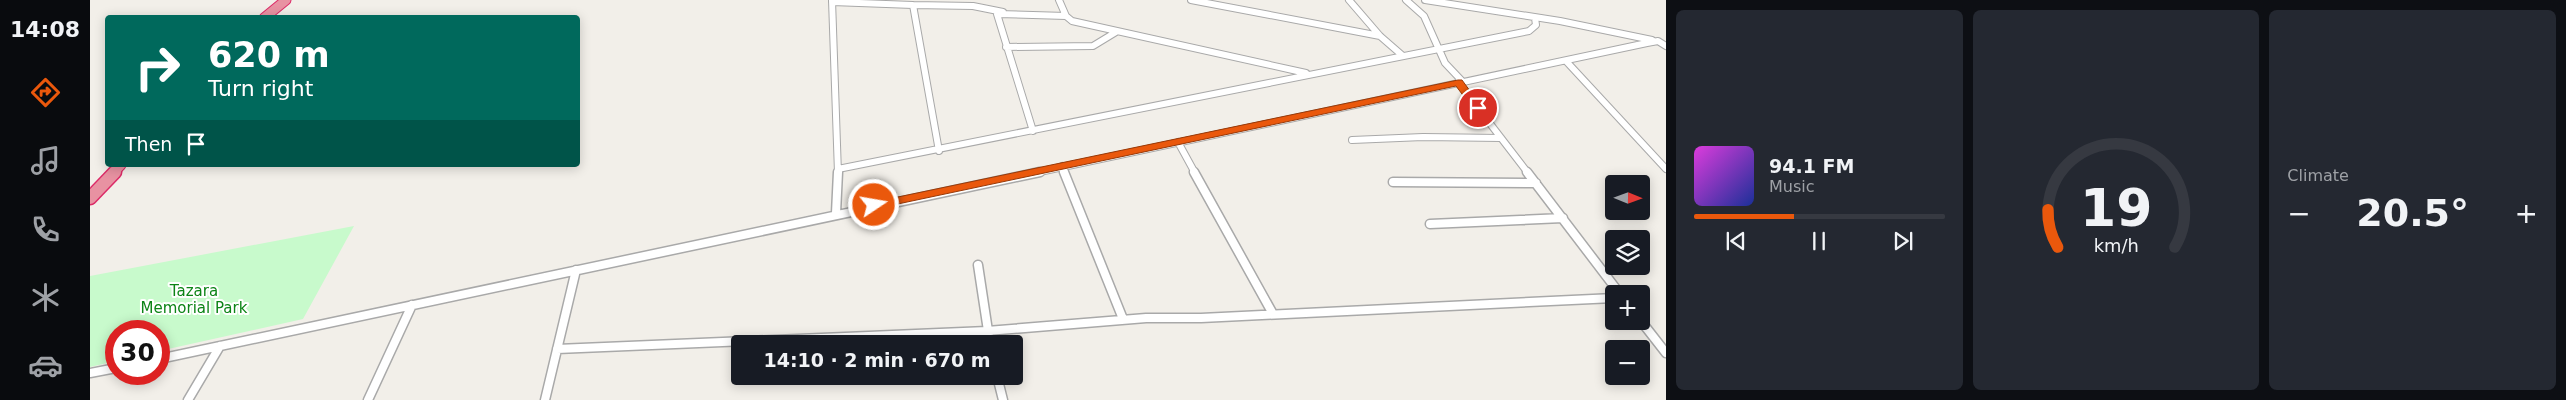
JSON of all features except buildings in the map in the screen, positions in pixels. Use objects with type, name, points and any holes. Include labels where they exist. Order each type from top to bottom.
[{"type":"highway","points":[[268,15],[286,0]]},
{"type":"highway","points":[[90,198],[119,167]]},
{"type":"street","points":[[1059,0],[1066,16],[1072,21],[1310,74]]},
{"type":"street","points":[[1191,0],[1380,36]]},
{"type":"street","points":[[1349,0],[1380,36],[1403,56]]},
{"type":"street","points":[[1406,0],[1424,16],[1444,63],[1461,82],[1501,138],[1613,285]]},
{"type":"street","points":[[1425,0],[1535,18],[1663,44]]},
{"type":"street","points":[[836,213],[838,169],[832,1],[962,6],[993,9],[1003,12],[1066,16]]},
{"type":"street","points":[[913,5],[939,151]]},
{"type":"street","points":[[1003,12],[997,14],[1033,131]]},
{"type":"street","points":[[838,169],[939,151],[1310,74],[1529,31],[1536,25],[1535,18]]},
{"type":"street","points":[[1006,47],[1093,46],[1116,32]]},
{"type":"street","points":[[170,356],[836,213],[1461,82],[1663,44]]},
{"type":"street","points":[[1566,61],[1666,169]]},
{"type":"street","points":[[1352,140],[1423,137],[1501,138]]},
{"type":"street","points":[[1178,142],[1273,314]]},
{"type":"street","points":[[1062,166],[1123,319]]},
{"type":"street","points":[[1393,182],[1536,183]]},
{"type":"street","points":[[1430,224],[1563,218]]},
{"type":"street","points":[[978,265],[987,335]]},
{"type":"street","points":[[545,400],[576,270]]},
{"type":"street","points":[[557,350],[986,331],[1123,319],[1201,318],[1441,307],[1496,302],[1605,298]]},
{"type":"street","points":[[368,400],[412,305]]},
{"type":"street","points":[[1648,330],[1666,353]]},
{"type":"street","points":[[188,400],[220,346]]},
{"type":"street","points":[[90,373],[105,370]]},
{"type":"street","points":[[999,385],[1002,400]]},
{"type":"green space","name":"Tazara Memorial Park","points":[[354,226],[303,319],[170,349],[170,320],[105,320],[105,364],[90,367],[90,276]]},
{"type":"route","points":[[874,205],[1392,98],[1458,82],[1478,108]]}]
